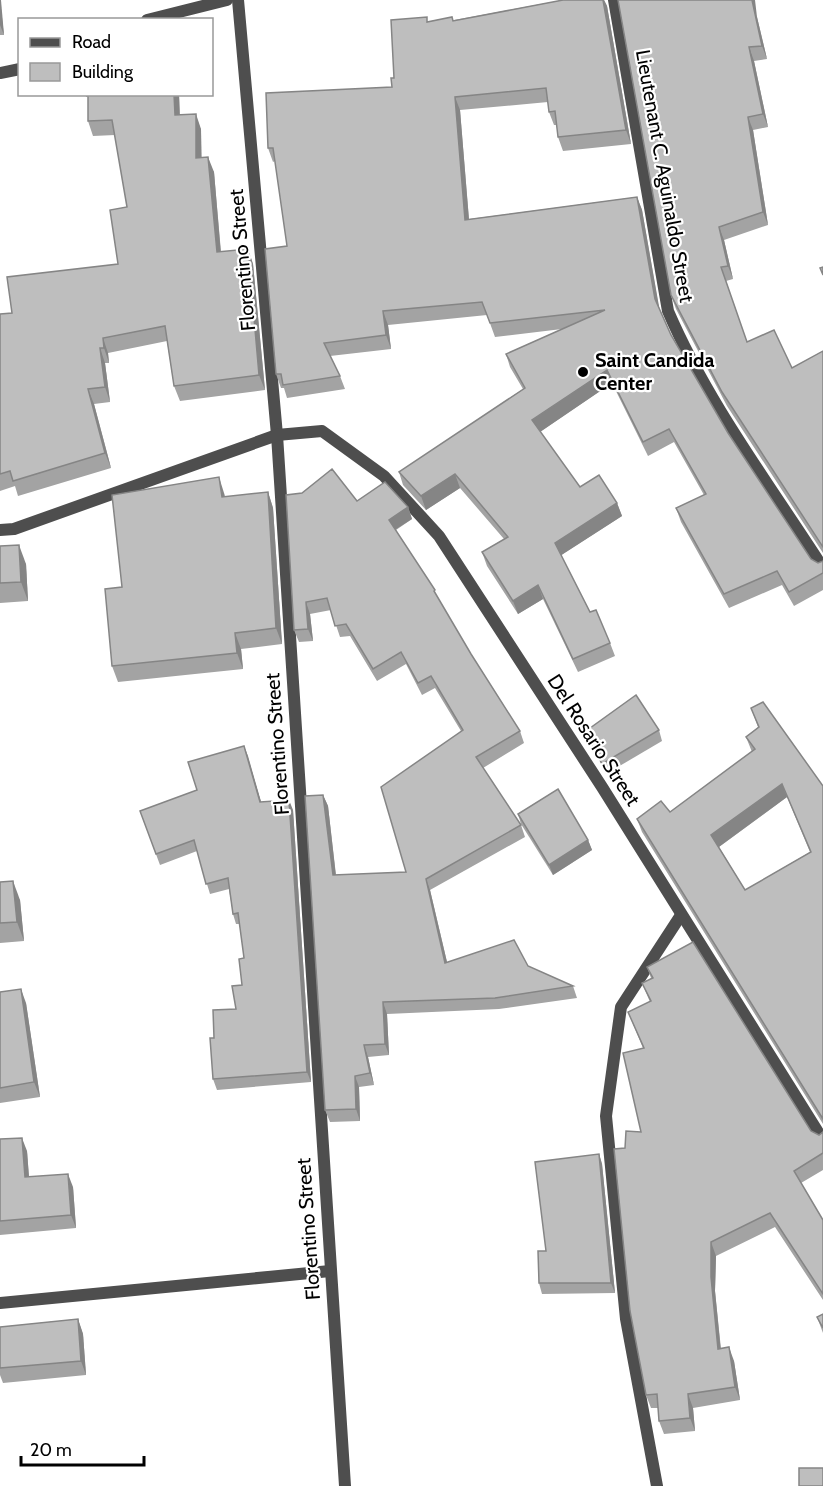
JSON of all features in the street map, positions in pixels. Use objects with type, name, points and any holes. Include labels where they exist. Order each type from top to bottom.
[{"type":"street","points":[[155,18],[227,0]]},
{"type":"street","name":"Florentino Street","points":[[238,0],[277,435],[345,1486]]},
{"type":"street","name":"Lieutenant C. Aguinaldo Street","points":[[614,0],[668,311],[684,349],[703,381],[823,568]]},
{"type":"street","points":[[0,73],[18,69]]},
{"type":"street","name":"Del Rosario Street","points":[[0,530],[14,529],[277,435],[322,431],[354,452],[384,476],[439,536],[823,1140]]},
{"type":"street","points":[[657,1486],[626,1319],[606,1116],[621,1007],[681,915]]},
{"type":"street","points":[[0,1303],[330,1271]]},
{"type":"building","points":[[563,0],[603,0],[626,130],[558,137],[555,111],[549,112],[546,88],[455,97],[465,220],[637,197],[655,299],[671,335],[728,433],[811,559],[818,563],[823,561],[823,573],[789,592],[777,571],[724,594],[676,508],[706,494],[669,429],[643,442],[607,370],[532,420],[580,487],[599,475],[617,503],[555,543],[590,612],[596,610],[610,643],[573,659],[538,585],[513,601],[482,552],[508,537],[455,474],[421,496],[399,472],[525,388],[506,354],[605,310],[490,323],[482,302],[383,311],[386,335],[324,343],[340,376],[283,385],[281,374],[276,374],[265,249],[287,246],[273,148],[268,148],[266,93],[392,87],[391,78],[394,78],[391,20],[427,17],[427,22],[452,17],[453,21]]},
{"type":"building","points":[[618,0],[752,0],[762,46],[749,47],[763,114],[748,117],[763,212],[719,227],[728,266],[721,267],[747,342],[774,330],[792,368],[823,351],[823,547],[722,392],[671,295]]},
{"type":"building","points":[[88,96],[174,96],[175,115],[196,114],[196,158],[208,157],[217,252],[248,249],[259,375],[174,386],[165,326],[103,338],[104,348],[100,348],[105,387],[88,389],[105,453],[13,481],[10,471],[0,474],[0,314],[12,313],[7,277],[118,264],[110,210],[127,207],[112,120],[88,121]]},
{"type":"building","points":[[332,469],[357,501],[385,482],[408,507],[389,520],[435,590],[471,654],[520,731],[476,757],[521,825],[426,879],[445,963],[514,940],[528,966],[573,986],[495,998],[383,1002],[385,1044],[364,1045],[370,1073],[355,1076],[356,1109],[325,1110],[305,796],[323,795],[333,875],[406,872],[381,787],[463,730],[431,676],[418,683],[401,652],[373,669],[346,624],[335,626],[327,598],[306,602],[308,629],[294,630],[286,495],[302,493]]},
{"type":"building","points":[[219,477],[222,497],[268,492],[276,628],[235,633],[237,653],[112,666],[105,589],[122,587],[112,495]]},
{"type":"building","points":[[19,545],[21,582],[0,583],[0,546]]},
{"type":"building","points":[[636,695],[659,730],[602,764],[586,731]]},
{"type":"building","points":[[763,702],[823,786],[823,1119],[637,819],[661,801],[670,812],[755,749],[746,737],[759,727],[751,708]],"holes":[[[782,784],[811,852],[745,890],[711,835]]]},
{"type":"building","points":[[244,746],[260,802],[289,800],[307,1072],[213,1079],[210,1038],[214,1038],[213,1010],[236,1009],[232,986],[242,985],[239,959],[244,958],[238,913],[233,914],[228,878],[206,884],[194,840],[156,854],[140,811],[197,790],[188,762]]},
{"type":"building","points":[[558,789],[588,840],[549,865],[518,814]]},
{"type":"building","points":[[13,881],[17,922],[0,923],[0,882]]},
{"type":"building","points":[[693,942],[811,1131],[819,1135],[823,1132],[823,1153],[794,1171],[823,1220],[823,1294],[770,1213],[711,1242],[711,1277],[718,1349],[729,1347],[735,1387],[688,1394],[690,1418],[659,1421],[657,1394],[646,1395],[630,1311],[614,1149],[625,1148],[626,1131],[641,1132],[623,1053],[644,1048],[628,1012],[651,1001],[642,983],[653,978],[647,967]]},
{"type":"building","points":[[21,989],[34,1082],[0,1088],[0,992]]},
{"type":"building","points":[[22,1138],[25,1177],[68,1174],[71,1215],[0,1221],[0,1139]]},
{"type":"building","points":[[599,1154],[611,1283],[539,1283],[538,1251],[546,1251],[535,1162]]},
{"type":"building","points":[[823,1314],[823,1328],[817,1317]]},
{"type":"building","points":[[78,1319],[81,1361],[0,1368],[0,1327]]},
{"type":"building","points":[[799,1468],[823,1468],[823,1486],[799,1486]]},
{"type":"place","name":"Saint Candida Center","points":[[583,372]]}]
